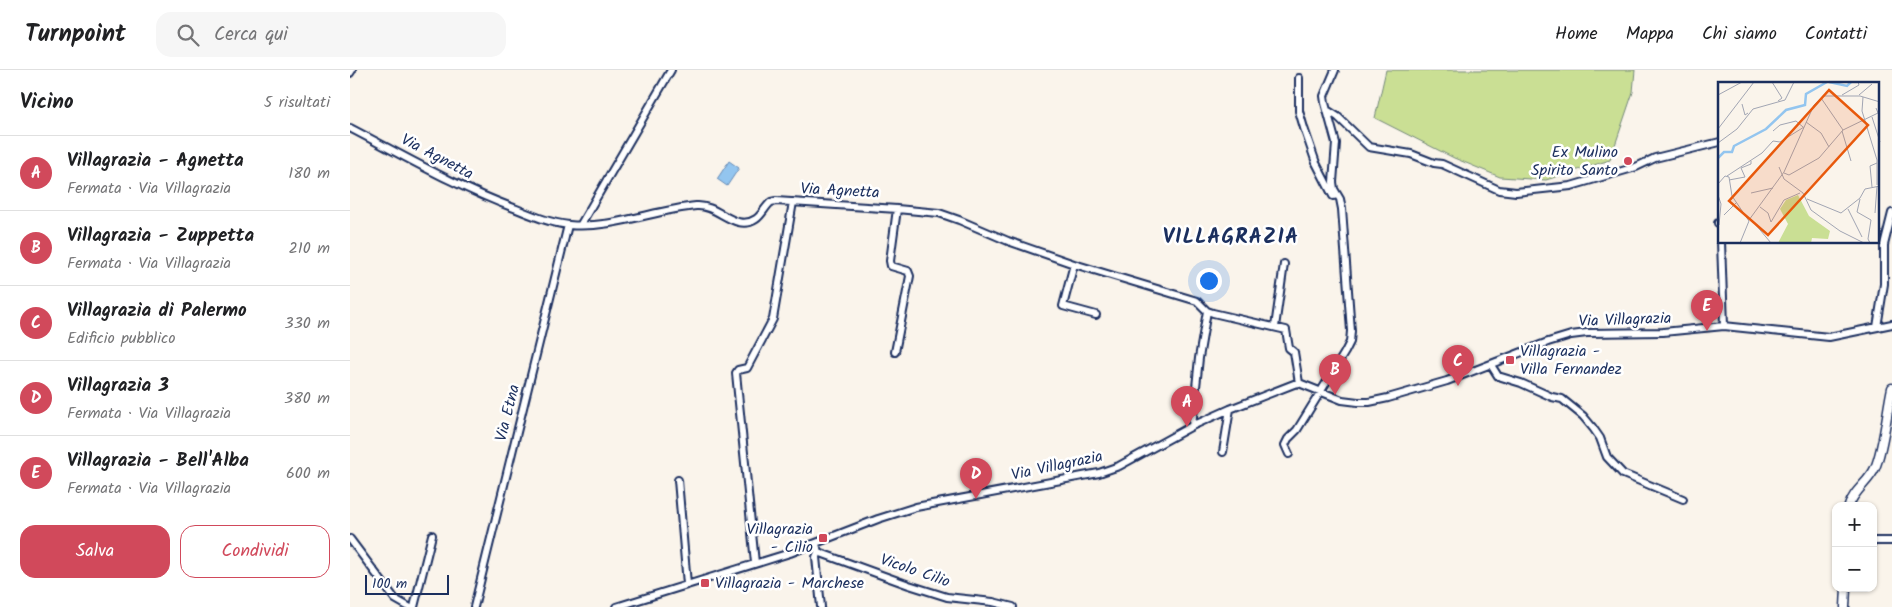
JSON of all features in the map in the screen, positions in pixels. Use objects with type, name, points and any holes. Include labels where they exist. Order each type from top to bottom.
[{"type":"main road","points":[[1850,502],[1878,463],[1892,388]]},
{"type":"main road","points":[[1845,607],[1846,592]]},
{"type":"street","points":[[350,74],[352,70]]},
{"type":"street","points":[[581,224],[671,70]]},
{"type":"street","points":[[1289,454],[1285,445],[1288,439],[1297,430],[1350,342],[1351,331],[1342,209],[1333,182],[1336,143],[1324,96],[1335,70]]},
{"type":"street","points":[[1298,78],[1299,111],[1304,128],[1320,172],[1333,196],[1338,195]]},
{"type":"street","points":[[1327,110],[1368,147],[1411,154],[1434,163],[1442,164],[1507,192],[1571,186],[1636,167],[1655,158],[1718,142]]},
{"type":"street","name":"Via Agnetta","points":[[350,128],[454,183],[538,218],[568,225],[623,221],[652,213],[705,206],[728,219],[740,223],[748,223],[760,216],[771,202],[897,208],[948,216],[1008,241],[1074,264],[1196,301],[1207,311],[1275,327]]},
{"type":"street","points":[[755,563],[736,373],[738,370],[747,368],[773,320],[793,202]]},
{"type":"street","points":[[895,352],[910,276],[908,270],[892,266],[890,261],[897,208]]},
{"type":"street","points":[[1877,327],[1884,284],[1884,246],[1892,213]]},
{"type":"street","name":"Via Etna","points":[[474,607],[568,225]]},
{"type":"street","points":[[1720,244],[1724,326]]},
{"type":"street","points":[[1074,264],[1063,306],[1096,315]]},
{"type":"street","points":[[1284,264],[1275,327],[1286,330],[1288,333],[1289,348],[1294,352],[1300,384]]},
{"type":"street","points":[[1192,426],[1199,358],[1207,311]]},
{"type":"street","name":"Via Villagrazia","points":[[616,607],[816,544],[878,519],[916,507],[1099,473],[1119,466],[1192,426],[1287,386],[1300,384],[1348,402],[1370,402],[1446,381],[1571,335],[1680,331],[1724,326],[1829,337],[1892,324]]},
{"type":"street","points":[[1491,365],[1498,376],[1522,383],[1552,397],[1562,398],[1583,416],[1600,438],[1607,457],[1623,474],[1653,485],[1683,500]]},
{"type":"street","points":[[1223,452],[1230,409]]},
{"type":"street","points":[[678,480],[687,584]]},
{"type":"street","points":[[414,607],[432,535]]},
{"type":"street","points":[[350,539],[396,599],[409,607]]},
{"type":"street","points":[[1877,541],[1892,542]]},
{"type":"street","points":[[816,544],[821,607]]},
{"type":"street","name":"Vicolo Cilio","points":[[818,552],[909,586],[947,597],[993,602],[1013,607]]},
{"type":"green space","points":[[1386,70],[1635,70],[1633,92],[1610,160],[1546,180],[1500,177],[1454,158],[1375,118]]},
{"type":"water","points":[[729,161],[739,168],[727,186],[717,179]]},
{"type":"place","name":"Ex Mulino Spirito Santo","points":[[1628,161]]},
{"type":"place","name":"Villagrazia - Bell'Alba","points":[[1707,331]]},
{"type":"place","name":"Villagrazia - Villa Fernandez","points":[[1510,360]]},
{"type":"place","name":"Villagrazia di Palermo","points":[[1458,386]]},
{"type":"place","name":"Villagrazia - Zuppetta","points":[[1335,395]]},
{"type":"place","name":"Villagrazia - Agnetta","points":[[1187,427]]},
{"type":"place","name":"Villagrazia 3","points":[[976,499]]},
{"type":"place","name":"Villagrazia - Cilio","points":[[823,538]]},
{"type":"place","name":"Villagrazia - Marchese","points":[[705,583]]},
{"type":"district","name":"VILLAGRAZIA","points":[[1231,237]]}]
